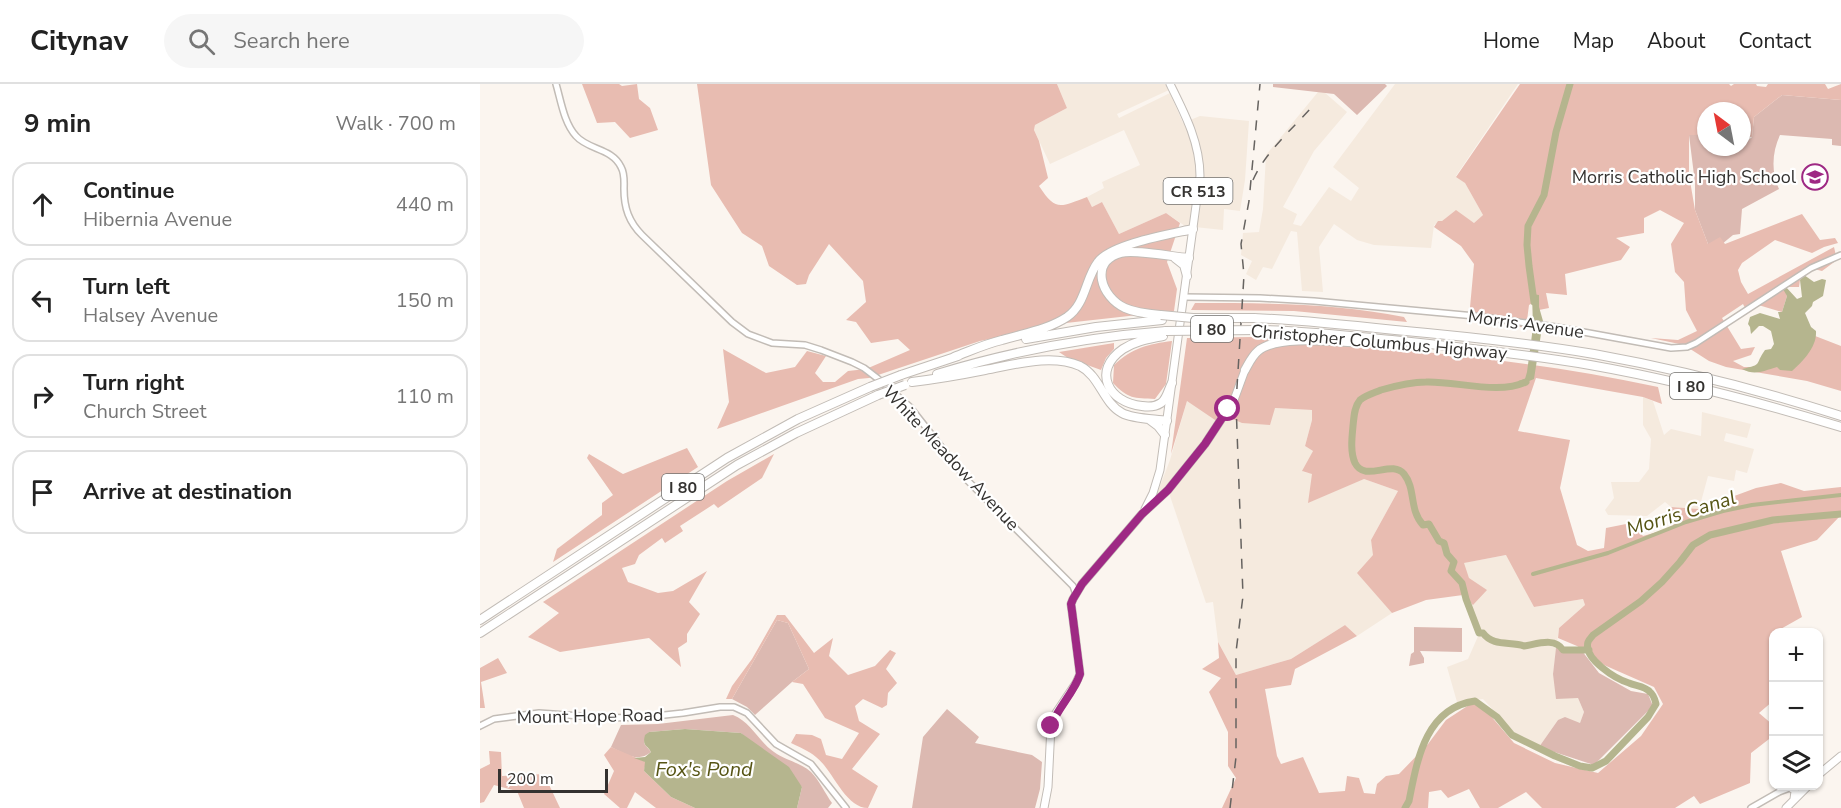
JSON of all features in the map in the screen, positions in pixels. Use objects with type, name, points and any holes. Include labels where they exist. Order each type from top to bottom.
[{"type":"highway","points":[[954,357],[985,345],[1046,328],[1070,315],[1078,306],[1098,262],[1114,250],[1193,229]]},
{"type":"highway","points":[[1161,317],[1138,312],[1118,304],[1105,291],[1101,275],[1103,268],[1109,259],[1122,252],[1133,251],[1189,258]]},
{"type":"highway","points":[[1169,256],[1182,262],[1187,276]]},
{"type":"highway","name":"I 80","points":[[480,620],[727,458],[798,419],[870,387],[954,357],[1050,334],[1161,317]]},
{"type":"highway","name":"Christopher Columbus Highway","points":[[1161,317],[1305,321],[1549,347],[1706,378],[1841,416]]},
{"type":"highway","name":"Christopher Columbus Highway","points":[[1165,333],[1206,329],[1314,333],[1525,355],[1591,365],[1676,383],[1749,400],[1841,428]]},
{"type":"highway","points":[[1165,333],[1122,350],[1109,364],[1107,379],[1108,386],[1116,397],[1128,403],[1144,406],[1162,403],[1172,383]]},
{"type":"highway","name":"I 80","points":[[480,633],[737,465],[804,428],[878,395],[970,364],[1041,347],[1113,336],[1165,333]]},
{"type":"highway","points":[[1245,370],[1252,358],[1263,348],[1290,341],[1445,345]]},
{"type":"highway","points":[[909,383],[1030,362],[1062,362],[1078,366],[1090,373],[1118,411],[1129,416],[1167,421]]},
{"type":"highway","points":[[1144,418],[1155,423],[1165,435]]},
{"type":"main road","name":"CR 513","points":[[1076,594],[1142,514],[1156,487],[1160,470],[1200,176],[1199,159],[1192,131],[1170,84]]},
{"type":"main road","points":[[1142,514],[1168,490],[1205,444],[1234,400],[1245,370]]},
{"type":"main road","points":[[1044,808],[1048,787],[1051,726],[1056,713],[1080,674],[1071,604],[1076,594]]},
{"type":"main road","points":[[1823,771],[1841,756]]},
{"type":"main road","points":[[1794,790],[1794,799]]},
{"type":"main road","points":[[1786,808],[1804,790]]},
{"type":"street","name":"White Meadow Avenue","points":[[556,84],[568,124],[575,135],[588,145],[613,157],[621,165],[625,179],[625,206],[633,226],[732,322],[748,334],[760,340],[778,344],[805,345],[843,358],[866,369],[910,407],[961,474],[1072,586],[1076,594]]},
{"type":"street","name":"Morris Avenue","points":[[1184,297],[1251,297],[1314,301],[1475,316],[1543,325],[1671,348],[1687,347],[1713,333],[1811,268],[1841,255]]},
{"type":"street","name":"Mount Hope Road","points":[[480,726],[494,719],[539,713],[608,718],[667,716],[727,706],[744,711],[776,744],[811,764],[846,808]]},
{"type":"street","points":[[1751,808],[1785,790]]},
{"type":"shaded area","points":[[582,84],[619,84],[622,86],[637,84],[639,99],[650,108],[658,130],[630,138],[615,122],[597,123]]},
{"type":"shaded area","points":[[697,84],[1057,84],[1067,108],[1035,125],[1034,130],[1048,178],[1039,186],[1055,204],[1064,205],[1087,197],[1092,207],[1102,202],[1119,234],[1166,213],[1180,223],[1167,262],[1177,289],[1174,311],[1066,323],[980,341],[869,378],[858,379],[717,429],[729,402],[723,349],[766,373],[795,367],[807,351],[826,356],[815,373],[823,382],[835,382],[848,371],[866,369],[910,350],[898,339],[871,343],[856,322],[846,320],[866,302],[863,281],[829,244],[809,275],[806,284],[797,285],[769,266],[762,246],[742,233],[711,185]]},
{"type":"shaded area","points":[[1057,84],[1165,84],[1169,90],[1117,114],[1119,118],[1170,93],[1183,123],[1200,116],[1249,121],[1245,180],[1240,211],[1224,209],[1223,230],[1185,226],[1166,213],[1119,234],[1102,202],[1092,207],[1087,197],[1104,188],[1102,182],[1140,165],[1124,130],[1050,164],[1034,130],[1035,125],[1067,108]]},
{"type":"shaded area","points":[[1273,84],[1385,84],[1387,86],[1357,115],[1334,94],[1273,87]]},
{"type":"shaded area","points":[[1395,84],[1518,84],[1456,176],[1465,183],[1483,215],[1474,223],[1455,211],[1434,225],[1431,248],[1374,245],[1357,240],[1334,224],[1319,247],[1323,292],[1302,291],[1297,232],[1291,231],[1272,269],[1263,267],[1256,280],[1246,274],[1252,261],[1241,255],[1243,233],[1259,232],[1263,209],[1266,155],[1318,92],[1324,92],[1347,112],[1314,151],[1283,207],[1297,214],[1293,224],[1301,226],[1329,187],[1351,201],[1359,188],[1333,167]]},
{"type":"shaded area","points":[[1520,84],[1729,84],[1731,86],[1756,84],[1766,87],[1768,84],[1825,84],[1828,89],[1841,84],[1841,100],[1782,95],[1754,117],[1752,137],[1751,102],[1697,102],[1697,135],[1689,135],[1689,175],[1695,210],[1708,244],[1720,237],[1725,244],[1802,214],[1820,240],[1835,238],[1838,243],[1812,253],[1775,240],[1742,263],[1738,270],[1741,282],[1748,294],[1834,247],[1837,260],[1822,271],[1810,268],[1800,280],[1799,287],[1785,287],[1787,296],[1782,312],[1755,304],[1745,308],[1743,304],[1722,318],[1741,349],[1755,347],[1751,355],[1733,361],[1744,367],[1759,367],[1810,334],[1841,346],[1841,391],[1807,381],[1726,367],[1709,361],[1684,345],[1651,338],[1678,340],[1697,331],[1686,310],[1684,282],[1675,272],[1671,244],[1684,223],[1660,210],[1644,218],[1644,233],[1616,238],[1630,247],[1621,260],[1565,274],[1567,295],[1546,293],[1549,308],[1539,310],[1536,301],[1529,305],[1526,328],[1469,318],[1474,264],[1461,246],[1434,227],[1438,221],[1442,221],[1456,210],[1474,223],[1483,215],[1465,183],[1456,177]]},
{"type":"shaded area","points":[[1782,95],[1841,100],[1841,146],[1832,145],[1832,139],[1780,135],[1775,148],[1774,162],[1779,189],[1742,209],[1740,234],[1733,235],[1722,244],[1708,244],[1695,210],[1695,183],[1689,135],[1697,135],[1697,156],[1751,156],[1754,117]]},
{"type":"shaded area","points":[[1195,303],[1326,306],[1404,317],[1407,322],[1294,311],[1191,310]]},
{"type":"shaded area","points":[[1252,337],[1397,349],[1561,369],[1658,387],[1662,404],[1643,397],[1536,378],[1518,431],[1570,440],[1560,488],[1577,545],[1588,551],[1604,548],[1606,528],[1631,523],[1643,536],[1671,528],[1671,507],[1699,509],[1756,488],[1781,483],[1804,491],[1841,487],[1841,515],[1817,540],[1781,551],[1802,617],[1782,628],[1769,628],[1769,704],[1759,713],[1769,722],[1769,739],[1751,753],[1750,783],[1700,804],[1694,796],[1675,808],[1542,808],[1526,792],[1498,808],[1480,808],[1469,789],[1448,798],[1441,790],[1429,792],[1428,808],[1222,808],[1236,778],[1228,766],[1228,732],[1209,692],[1221,678],[1202,669],[1219,658],[1218,642],[1236,675],[1291,659],[1345,625],[1357,636],[1295,669],[1291,685],[1265,689],[1277,756],[1281,764],[1303,757],[1319,793],[1345,791],[1347,776],[1359,778],[1364,793],[1375,794],[1377,784],[1386,776],[1399,774],[1428,744],[1446,720],[1472,703],[1484,708],[1514,743],[1555,763],[1598,773],[1641,736],[1663,704],[1654,687],[1604,665],[1577,646],[1558,638],[1559,628],[1585,605],[1583,599],[1534,607],[1506,555],[1464,563],[1469,578],[1487,590],[1473,605],[1463,595],[1426,600],[1392,613],[1357,573],[1373,555],[1371,540],[1398,491],[1364,479],[1308,503],[1312,474],[1302,471],[1313,451],[1305,446],[1312,420],[1312,410],[1275,408],[1270,425],[1242,423],[1226,416],[1221,424],[1187,401],[1171,454],[1187,338]]},
{"type":"shaded area","points":[[1172,341],[1166,384],[1155,399],[1132,397],[1113,383],[1114,365],[1127,354],[1148,345]]},
{"type":"shaded area","points":[[1114,343],[1114,349],[1106,358],[1101,370],[1068,358],[1059,352]]},
{"type":"shaded area","points":[[1643,397],[1653,401],[1664,435],[1671,429],[1701,436],[1702,412],[1751,424],[1747,438],[1726,433],[1724,441],[1754,449],[1747,473],[1736,470],[1734,481],[1708,476],[1699,509],[1671,507],[1665,502],[1647,516],[1608,515],[1605,510],[1614,498],[1611,482],[1639,482],[1649,469],[1651,439],[1643,425]]},
{"type":"shaded area","points":[[1187,401],[1225,416],[1274,408],[1312,410],[1312,420],[1305,446],[1313,451],[1303,472],[1364,479],[1398,491],[1371,540],[1381,589],[1392,613],[1357,636],[1345,625],[1291,659],[1236,675],[1218,642],[1213,602],[1206,603],[1167,487],[1155,499],[1170,460]]},
{"type":"shaded area","points":[[687,448],[698,467],[553,562],[557,549],[602,515],[602,503],[613,495],[587,458],[589,454],[623,474]]},
{"type":"shaded area","points":[[774,454],[762,478],[718,508],[714,504],[680,526],[683,531],[665,543],[662,538],[639,555],[635,564],[622,568],[628,582],[658,593],[673,591],[707,571],[689,602],[700,614],[687,634],[687,642],[678,648],[681,667],[649,638],[560,652],[528,637],[559,613],[543,602],[727,481]]},
{"type":"shaded area","points":[[1507,555],[1534,607],[1583,599],[1585,605],[1559,628],[1553,674],[1578,698],[1584,712],[1580,723],[1558,720],[1539,747],[1514,732],[1483,699],[1457,702],[1447,667],[1468,659],[1479,634],[1463,595],[1469,578],[1463,563]]},
{"type":"shaded area","points":[[777,615],[785,615],[814,653],[833,638],[829,656],[848,675],[875,666],[890,650],[896,653],[886,669],[897,683],[888,693],[887,705],[882,708],[863,699],[855,706],[859,721],[880,734],[852,769],[878,786],[868,808],[853,802],[816,757],[791,743],[796,734],[812,735],[821,739],[826,755],[842,759],[859,733],[825,718],[803,684],[792,682],[809,669],[788,623],[777,620],[732,699],[726,699]]},
{"type":"shaded area","points":[[777,620],[788,623],[809,669],[755,715],[747,707],[732,699]]},
{"type":"shaded area","points":[[1414,627],[1462,628],[1462,652],[1420,651],[1424,663],[1409,666],[1411,654],[1414,652]]},
{"type":"shaded area","points":[[1556,648],[1582,651],[1599,673],[1631,691],[1648,694],[1653,706],[1594,765],[1539,747],[1558,720],[1565,717],[1580,723],[1584,712],[1578,698],[1556,699],[1553,674]]},
{"type":"shaded area","points":[[498,658],[507,673],[481,682],[485,708],[480,708],[480,668]]},
{"type":"shaded area","points":[[947,709],[979,737],[975,743],[1032,755],[1042,762],[1040,789],[1035,808],[912,808],[923,737]]},
{"type":"shaded area","points":[[733,715],[745,722],[774,752],[811,772],[832,803],[828,808],[797,808],[802,787],[741,733],[685,729],[649,732],[644,744],[651,752],[641,757],[631,756],[611,747],[621,725],[658,724]]},
{"type":"shaded area","points":[[611,747],[646,762],[644,771],[671,797],[695,808],[656,808],[635,792],[627,808],[620,808],[604,794],[614,771],[604,755]]},
{"type":"shaded area","points":[[489,751],[501,752],[502,776],[544,774],[560,808],[524,808],[517,791],[494,785],[484,802],[480,803],[480,769],[490,764]]},
{"type":"water","points":[[1804,275],[1814,282],[1826,280],[1823,296],[1813,302],[1805,313],[1811,327],[1816,331],[1814,343],[1808,353],[1792,371],[1780,370],[1777,367],[1755,372],[1742,369],[1756,365],[1765,350],[1771,349],[1774,344],[1771,331],[1763,326],[1759,326],[1751,334],[1748,324],[1750,317],[1760,313],[1780,319],[1778,312],[1782,312],[1787,296],[1783,289],[1785,286],[1797,299],[1802,297],[1800,280]]},
{"type":"water","points":[[1532,294],[1539,295],[1539,307],[1543,321],[1534,379],[1520,385],[1518,381],[1525,379],[1527,372],[1533,327]]},
{"type":"water","name":"Fox's Pond","points":[[685,729],[741,733],[789,767],[802,787],[797,808],[695,808],[671,797],[644,771],[645,762],[634,758],[645,757],[651,752],[644,742],[645,735],[649,732]]},
{"type":"waterway","points":[[1534,302],[1527,245],[1528,226],[1544,195],[1556,132],[1570,84]]},
{"type":"waterway","points":[[1526,382],[1503,387],[1420,382],[1392,387],[1367,395],[1360,400],[1355,412],[1353,459],[1359,469],[1365,471],[1393,469],[1404,474],[1408,480],[1419,519],[1423,525],[1429,524],[1439,541],[1444,543],[1447,554],[1454,562],[1451,571],[1462,583],[1479,633],[1502,643],[1524,646],[1551,642],[1563,650],[1589,650]]},
{"type":"waterway","name":"Morris Canal","points":[[1533,574],[1608,553],[1686,522],[1723,511],[1752,505],[1841,495]]},
{"type":"waterway","points":[[1405,808],[1409,801],[1420,754],[1434,725],[1458,706],[1475,701],[1497,717],[1512,735],[1555,756],[1592,768],[1606,761],[1648,717],[1656,704],[1648,690],[1616,677],[1595,661],[1588,648],[1588,642],[1593,635],[1641,601],[1662,582],[1693,545],[1710,535],[1773,520],[1841,514]]},
{"type":"railway","points":[[1230,808],[1236,757],[1236,652],[1243,596],[1236,403],[1244,275],[1241,244],[1249,201],[1260,84]]},
{"type":"railway","points":[[1253,180],[1271,151],[1311,108]]},
{"type":"place","name":"Morris Catholic High School","points":[[1815,177]]},
{"type":"route","points":[[1051,726],[1056,713],[1080,674],[1071,604],[1073,599],[1082,584],[1142,514],[1168,490],[1192,462],[1228,409]]}]
